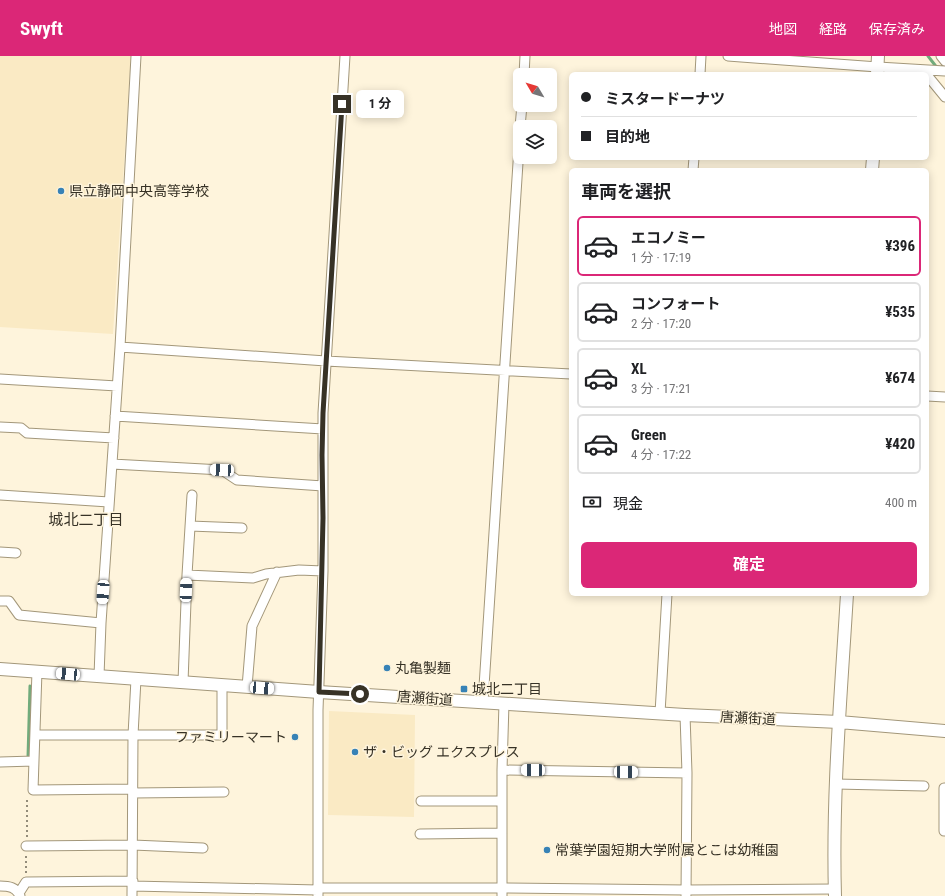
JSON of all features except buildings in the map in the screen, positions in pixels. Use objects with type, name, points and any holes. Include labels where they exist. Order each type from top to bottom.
[{"type":"street","points":[[99,676],[101,623],[120,347],[136,56]]},
{"type":"street","points":[[318,892],[318,710],[323,518],[323,429],[346,56]]},
{"type":"street","points":[[524,68],[525,56]]},
{"type":"street","points":[[700,72],[701,56]]},
{"type":"street","points":[[728,56],[878,66],[918,72]]},
{"type":"street","points":[[941,56],[945,61]]},
{"type":"street","points":[[929,73],[945,71]]},
{"type":"street","points":[[929,78],[945,98]]},
{"type":"street","points":[[483,702],[518,164]]},
{"type":"street","points":[[120,347],[326,361],[569,374]]},
{"type":"street","points":[[0,379],[117,386]]},
{"type":"street","points":[[929,396],[945,397]]},
{"type":"street","points":[[115,416],[323,429]]},
{"type":"street","points":[[0,427],[21,428],[27,433],[114,438]]},
{"type":"street","points":[[112,464],[222,470],[237,480],[323,486]]},
{"type":"street","points":[[0,495],[109,502]]},
{"type":"street","points":[[183,682],[192,495]]},
{"type":"street","points":[[190,526],[242,528]]},
{"type":"street","points":[[0,552],[16,554]]},
{"type":"street","points":[[187,575],[252,578],[277,572],[299,570],[322,571]]},
{"type":"street","points":[[247,687],[252,626],[277,572]]},
{"type":"street","points":[[660,714],[667,596]]},
{"type":"street","points":[[0,886],[10,886],[16,889],[19,894],[26,882],[132,888],[318,892],[835,893],[834,824],[847,596]]},
{"type":"street","points":[[0,601],[9,601],[19,616],[101,623]]},
{"type":"street","name":"唐瀬街道","points":[[0,669],[319,692],[660,714],[839,722],[945,731]]},
{"type":"street","points":[[37,671],[33,790],[224,792]]},
{"type":"street","points":[[132,888],[133,735],[136,679]]},
{"type":"street","points":[[35,735],[222,735],[222,685]]},
{"type":"street","points":[[502,892],[502,770],[504,703]]},
{"type":"street","points":[[685,715],[687,773],[686,893]]},
{"type":"street","points":[[0,762],[34,762]]},
{"type":"street","points":[[502,770],[687,773]]},
{"type":"street","points":[[836,784],[924,786]]},
{"type":"street","points":[[945,788],[945,831]]},
{"type":"street","points":[[421,801],[502,801]]},
{"type":"street","points":[[420,834],[502,833]]},
{"type":"street","points":[[26,846],[132,845],[203,848]]},
{"type":"path","points":[[26,882],[27,794],[33,790]]},
{"type":"shaded area","name":"県立静岡中央高等学校","points":[[0,56],[131,56],[113,334],[0,327]]},
{"type":"shaded area","points":[[329,711],[415,715],[414,817],[328,815]]},
{"type":"waterway","points":[[928,56],[938,69]]},
{"type":"waterway","points":[[28,757],[30,686]]},
{"type":"place","name":"県立静岡中央高等学校","points":[[61,191]]},
{"type":"place","name":"丸亀製麺","points":[[387,668]]},
{"type":"place","name":"城北二丁目","points":[[464,689]]},
{"type":"place","name":"ファミリーマート","points":[[295,737]]},
{"type":"place","name":"ザ・ビッグ エクスプレス","points":[[355,752]]},
{"type":"place","name":"常葉学園短期大学附属とこは幼稚園","points":[[547,850]]},
{"type":"district","name":"城北二丁目","points":[[86,520]]},
{"type":"route","points":[[342,104],[323,413],[323,518],[319,692],[360,694]]}]
